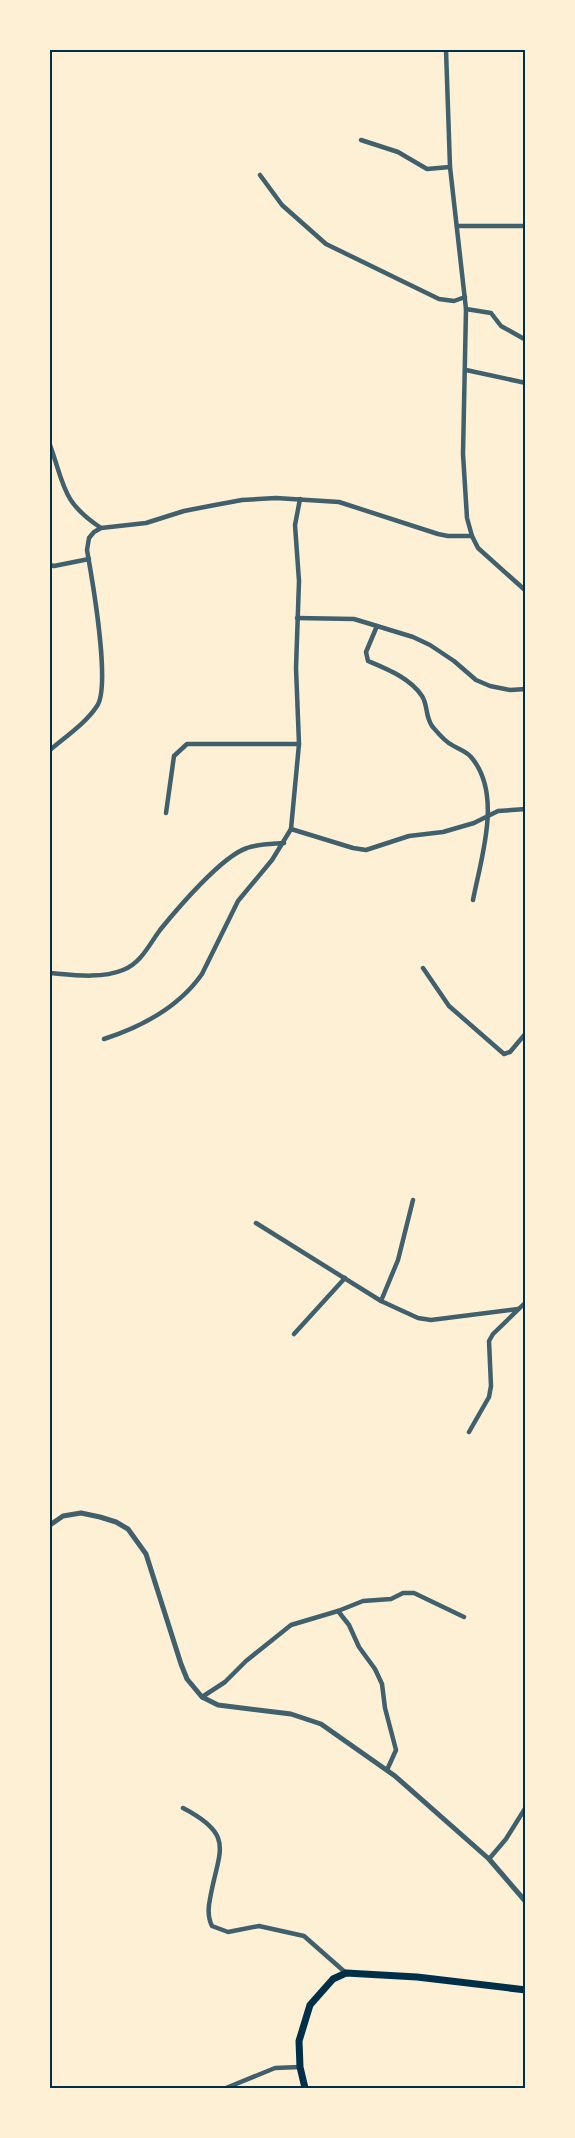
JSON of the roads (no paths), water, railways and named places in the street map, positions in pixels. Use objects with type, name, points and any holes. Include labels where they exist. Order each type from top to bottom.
[{"type":"highway","points":[[305,2088],[300,2067],[299,2041],[310,2005],[333,1979],[346,1973],[417,1977],[525,1990]]},
{"type":"street","points":[[446,50],[450,167],[466,309],[463,454],[467,518],[478,548],[525,591]]},
{"type":"street","points":[[361,140],[398,152],[427,169],[450,167]]},
{"type":"street","points":[[260,175],[282,205],[306,228],[335,250],[352,255],[439,299],[454,301],[465,297]]},
{"type":"street","points":[[457,226],[525,226]]},
{"type":"street","points":[[466,309],[491,313],[501,326],[525,340]]},
{"type":"street","points":[[466,370],[525,383]]},
{"type":"street","points":[[50,445],[64,492],[78,511],[101,528]]},
{"type":"street","points":[[50,750],[88,716],[101,699],[99,627],[87,550],[89,538],[101,528],[146,523],[184,511],[242,500],[300,499],[339,502],[448,536],[472,536]]},
{"type":"street","points":[[104,1039],[124,1033],[166,1010],[195,984],[238,901],[272,860],[291,829],[299,744],[297,618],[299,581],[295,525],[300,499]]},
{"type":"street","points":[[50,565],[89,559]]},
{"type":"street","points":[[297,618],[354,619],[413,637],[454,661],[476,680],[490,686],[510,690],[525,689]]},
{"type":"street","points":[[377,626],[366,652],[368,661],[400,676],[422,696],[430,723],[443,738],[472,758],[487,789],[488,816],[473,900]]},
{"type":"street","points":[[166,813],[174,756],[187,744],[299,744]]},
{"type":"street","points":[[291,829],[366,850],[409,836],[443,832],[474,823],[498,812],[525,809]]},
{"type":"street","points":[[50,973],[111,974],[125,970],[137,962],[174,913],[219,867],[249,847],[284,843]]},
{"type":"street","points":[[423,968],[449,1006],[504,1054],[510,1052],[525,1034]]},
{"type":"street","points":[[381,1301],[398,1260],[413,1200]]},
{"type":"street","points":[[256,1223],[381,1301],[418,1318],[431,1320],[518,1310]]},
{"type":"street","points":[[294,1334],[345,1278]]},
{"type":"street","points":[[469,1432],[489,1397],[491,1386],[489,1341],[493,1334],[525,1302]]},
{"type":"street","points":[[50,1525],[63,1516],[81,1513],[100,1516],[128,1529],[146,1554],[187,1679],[202,1697],[218,1705],[291,1714],[321,1724],[387,1770],[489,1859],[525,1902]]},
{"type":"street","points":[[202,1697],[225,1682],[246,1660],[291,1625],[363,1601],[391,1599],[403,1593],[414,1593],[464,1617]]},
{"type":"street","points":[[338,1611],[349,1625],[359,1647],[382,1683],[385,1708],[396,1750],[387,1770]]},
{"type":"street","points":[[489,1859],[506,1839],[525,1807]]},
{"type":"street","points":[[183,1808],[209,1825],[221,1847],[221,1859],[214,1877],[209,1903],[209,1921],[212,1926],[228,1932],[258,1926],[304,1936],[346,1973]]},
{"type":"street","points":[[226,2088],[275,2068],[300,2067]]}]
